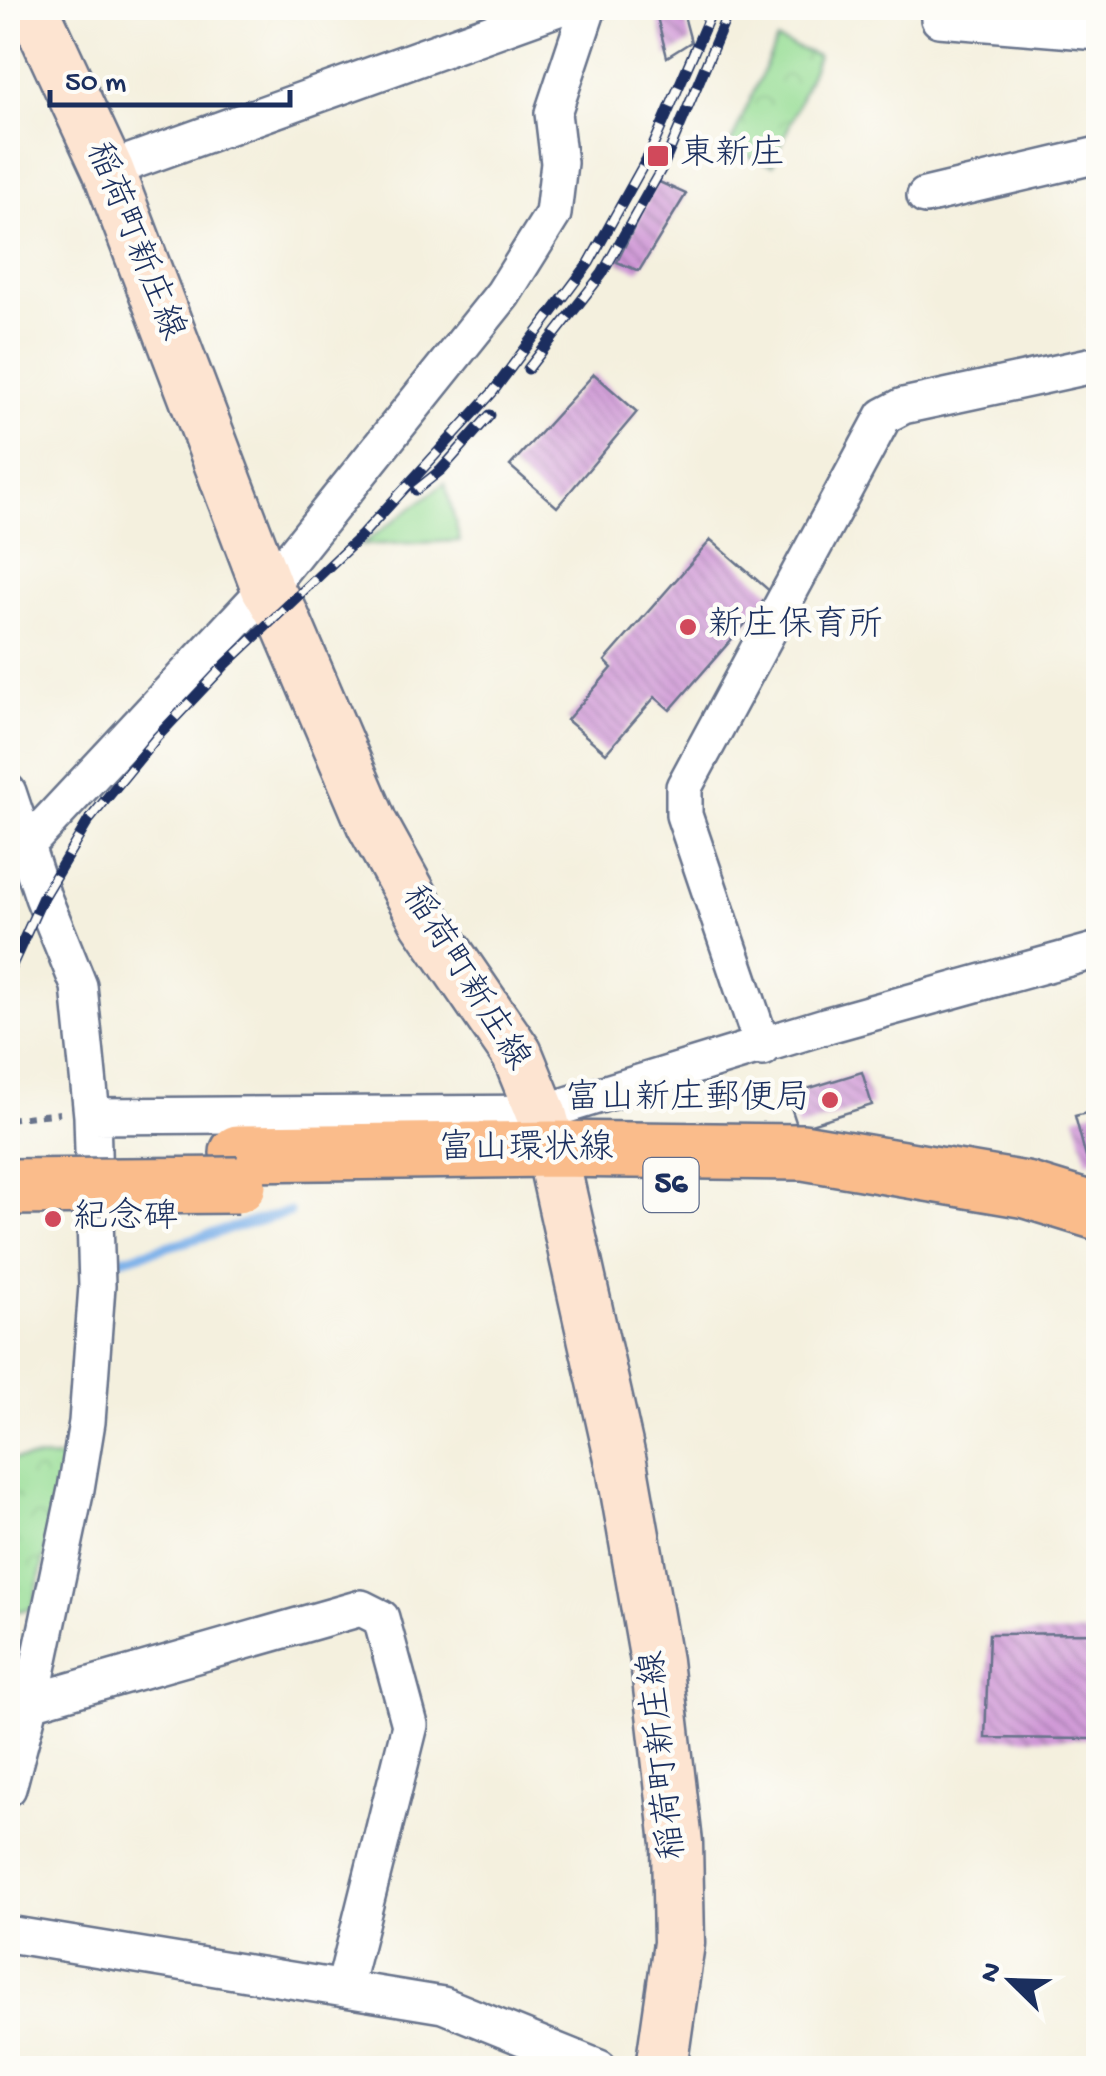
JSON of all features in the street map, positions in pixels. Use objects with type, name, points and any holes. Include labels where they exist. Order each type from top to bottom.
[{"type":"main road","name":"稲荷町新庄線","points":[[33,8],[108,170],[267,588],[282,613],[372,824],[425,920],[517,1054],[549,1148],[622,1462],[658,1680],[678,1843],[679,1943],[661,2068]]},
{"type":"main road","name":"富山環状線","points":[[549,1148],[1040,1230],[1098,1248]]},
{"type":"main road","name":"富山環状線","points":[[8,1187],[549,1148],[803,1152],[1026,1190],[1098,1212]]},
{"type":"main road","name":"富山環状線","points":[[8,1150],[238,1169]]},
{"type":"street","points":[[108,170],[558,8]]},
{"type":"street","points":[[28,845],[267,588],[503,294],[553,214],[559,163],[553,113],[588,8]]},
{"type":"street","points":[[939,19],[1098,32]]},
{"type":"street","points":[[924,196],[1098,155]]},
{"type":"street","points":[[763,1048],[684,816],[684,786],[884,416],[903,406],[1098,364]]},
{"type":"street","points":[[8,792],[43,898],[79,986],[91,1113],[97,1286],[87,1422],[31,1702],[8,1788]]},
{"type":"street","points":[[91,1113],[549,1148],[763,1048],[828,1025],[1098,950]]},
{"type":"street","points":[[31,1702],[362,1608],[381,1618],[410,1725],[344,1988]]},
{"type":"street","points":[[8,1934],[443,2005],[599,2068]]},
{"type":"path","points":[[8,1119],[91,1113]]},
{"type":"green space","points":[[777,40],[818,56],[773,165],[728,149]]},
{"type":"green space","points":[[445,483],[460,541],[361,545]]},
{"type":"green space","points":[[68,1458],[32,1609],[8,1612],[8,1459]]},
{"type":"building","points":[[641,8],[682,8],[691,42],[667,57],[656,13]]},
{"type":"building","points":[[657,181],[686,194],[639,271],[617,262]]},
{"type":"building","points":[[594,374],[637,412],[557,507],[510,466]]},
{"type":"building","name":"新庄保育所","points":[[711,540],[772,593],[670,710],[655,697],[606,753],[567,720],[612,668],[605,661]]},
{"type":"building","points":[[862,1072],[872,1105],[798,1128],[787,1095]]},
{"type":"building","points":[[1098,1110],[1098,1158],[1087,1161],[1075,1116]]},
{"type":"building","points":[[1098,1633],[1098,1739],[985,1738],[989,1634]]},
{"type":"waterway","points":[[112,1262],[289,1212]]},
{"type":"railway","points":[[8,974],[43,897],[89,820],[157,737],[226,664],[362,535],[492,393],[589,263],[650,153],[713,8]]},
{"type":"railway","points":[[528,369],[602,274],[663,166],[730,8]]},
{"type":"railway","points":[[416,490],[441,470],[490,415]]},
{"type":"place","name":"東新庄","points":[[658,156]]},
{"type":"place","name":"新庄保育所","points":[[688,627]]},
{"type":"place","name":"富山新庄郵便局","points":[[830,1100]]},
{"type":"place","name":"紀念碑","points":[[53,1219]]}]
